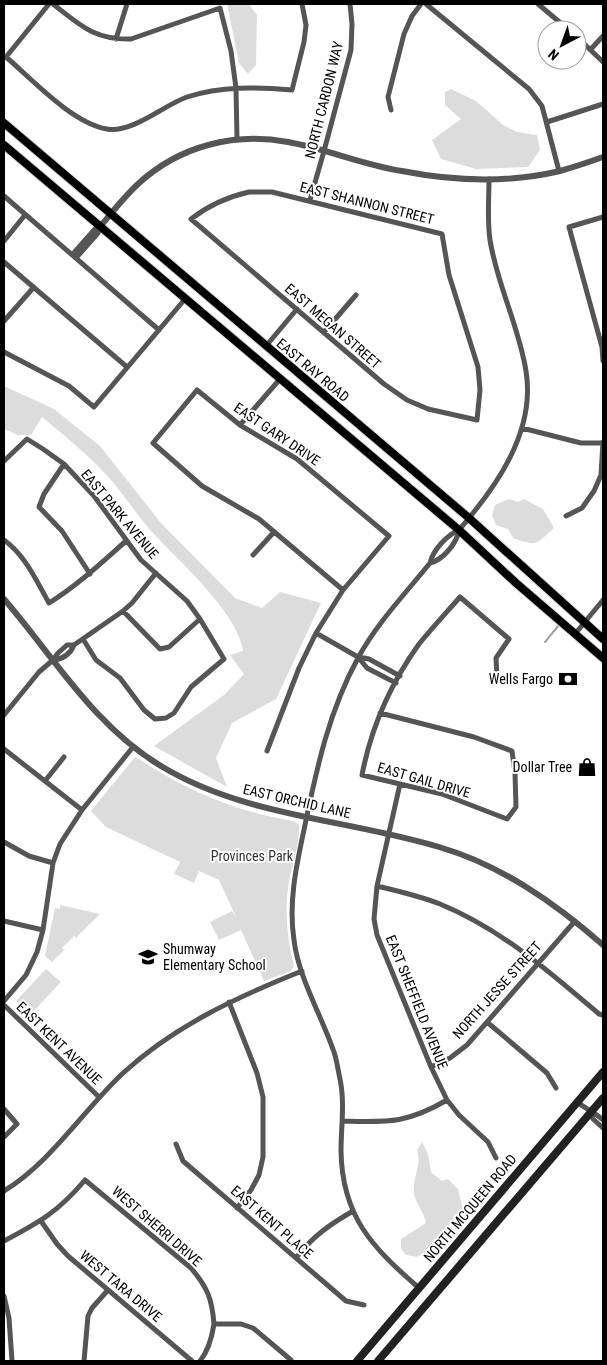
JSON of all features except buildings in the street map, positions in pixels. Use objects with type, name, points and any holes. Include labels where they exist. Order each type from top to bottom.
[{"type":"main road","name":"EAST RAY ROAD","points":[[4,123],[468,518],[603,639]]},
{"type":"main road","name":"EAST RAY ROAD","points":[[4,145],[459,530],[516,583],[603,658]]},
{"type":"main road","name":"NORTH MCQUEEN ROAD","points":[[357,1361],[603,1072]]},
{"type":"main road","points":[[378,1361],[603,1098]]},
{"type":"street","points":[[49,4],[6,57],[68,111],[85,122],[108,130],[129,126],[186,98],[206,92],[236,88],[292,90],[304,42],[306,25],[302,4]]},
{"type":"street","points":[[53,4],[88,30],[98,35],[116,39],[131,38],[220,8],[231,51],[236,88],[237,139]]},
{"type":"street","points":[[116,39],[127,4]]},
{"type":"street","name":"NORTH CARDON WAY","points":[[310,200],[350,50],[352,24],[350,4]]},
{"type":"street","points":[[391,110],[388,97],[404,34],[412,16],[421,4]]},
{"type":"street","points":[[426,4],[529,89],[542,106],[559,171]]},
{"type":"street","points":[[538,4],[557,20]]},
{"type":"street","points":[[591,49],[603,36]]},
{"type":"street","points":[[587,46],[603,62]]},
{"type":"street","points":[[547,122],[603,104]]},
{"type":"street","points":[[74,257],[95,230],[100,227],[136,186],[165,162],[209,144],[237,139],[270,139],[290,142],[401,171],[450,178],[489,179],[559,171],[603,158]]},
{"type":"street","points":[[419,1288],[387,1260],[371,1242],[353,1211],[345,1182],[341,1152],[342,1087],[335,1054],[302,971],[294,940],[292,904],[295,872],[318,761],[330,719],[358,657],[380,624],[430,563],[438,562],[458,538],[459,530],[491,490],[507,464],[515,449],[522,428],[526,401],[526,372],[494,264],[490,238],[489,179]]},
{"type":"street","name":"EAST SHANNON STREET","points":[[191,219],[202,210],[217,202],[249,192],[272,192],[442,234],[449,275],[478,367],[480,390],[477,420]]},
{"type":"street","points":[[4,196],[159,330]]},
{"type":"street","points":[[4,241],[26,215]]},
{"type":"street","points":[[603,217],[569,227],[602,347],[603,361]]},
{"type":"street","name":"EAST MEGAN STREET","points":[[191,219],[384,384],[407,400],[428,409],[477,420]]},
{"type":"street","points":[[4,262],[127,367]]},
{"type":"street","points":[[4,321],[34,287]]},
{"type":"street","points":[[324,332],[356,295]]},
{"type":"street","points":[[4,352],[69,386],[94,407],[186,299]]},
{"type":"street","points":[[266,346],[297,309]]},
{"type":"street","points":[[240,425],[280,379]]},
{"type":"street","name":"EAST GARY DRIVE","points":[[274,532],[259,519],[202,486],[153,443],[197,390],[240,425],[297,459],[389,536],[343,590]]},
{"type":"street","points":[[522,428],[581,443],[603,443],[601,475],[594,491],[582,508],[566,516]]},
{"type":"street","name":"EAST PARK AVENUE","points":[[4,461],[27,439],[43,448],[64,464],[94,496],[141,560],[186,601],[200,619],[224,660],[191,688],[174,713],[166,718],[155,719],[144,710],[120,678],[96,660],[83,639]]},
{"type":"street","points":[[64,464],[44,494],[39,507],[62,531],[90,574]]},
{"type":"street","points":[[253,555],[274,532],[343,590],[316,633],[299,668],[267,751]]},
{"type":"street","points":[[4,540],[20,554],[31,569],[49,603],[90,574],[126,541]]},
{"type":"street","points":[[4,715],[39,672],[58,653],[67,645],[74,645],[123,611],[156,573]]},
{"type":"street","points":[[380,713],[420,643],[460,597],[509,639],[496,658],[497,678]]},
{"type":"street","points":[[575,634],[603,600]]},
{"type":"street","name":"EAST ORCHID LANE","points":[[4,601],[97,713],[133,747],[176,774],[222,795],[254,806],[389,834],[440,847],[476,860],[516,880],[574,920],[603,945]]},
{"type":"street","points":[[123,611],[160,649],[169,647],[200,619]]},
{"type":"street","points":[[316,633],[358,657],[369,659],[400,676]]},
{"type":"street","points":[[358,657],[367,668],[396,683]]},
{"type":"street","name":"EAST GAIL DRIVE","points":[[380,713],[474,737],[512,751],[516,807],[507,819],[442,794],[362,775],[367,748],[380,713]]},
{"type":"street","points":[[4,1001],[26,974],[38,952],[53,863],[60,844],[82,810],[133,747]]},
{"type":"street","points":[[4,749],[82,810]]},
{"type":"street","points":[[45,781],[64,757]]},
{"type":"street","name":"EAST SHEFFIELD AVENUE","points":[[400,784],[377,886],[374,919],[377,935],[430,1067],[447,1100],[459,1115],[488,1142],[496,1158]]},
{"type":"street","points":[[4,842],[30,856],[53,863]]},
{"type":"street","points":[[377,886],[440,904],[506,939],[538,962],[599,1014],[603,1015]]},
{"type":"street","name":"NORTH JESSE STREET","points":[[430,1067],[450,1058],[467,1045],[574,920]]},
{"type":"street","points":[[4,921],[43,930]]},
{"type":"street","points":[[4,1191],[41,1163],[99,1097],[132,1066],[166,1039],[229,1002],[302,971]]},
{"type":"street","points":[[229,1002],[258,1073],[263,1097],[262,1157],[259,1176],[237,1208]]},
{"type":"street","name":"EAST KENT AVENUE","points":[[4,1005],[99,1097]]},
{"type":"street","points":[[488,1022],[547,1073],[556,1088]]},
{"type":"street","points":[[342,1121],[386,1122],[409,1118],[426,1112],[447,1100]]},
{"type":"street","points":[[577,1102],[603,1128]]},
{"type":"street","points":[[4,1109],[17,1124],[4,1137]]},
{"type":"street","points":[[590,1113],[598,1115],[603,1120]]},
{"type":"street","name":"EAST KENT PLACE","points":[[176,1144],[183,1161],[237,1208],[346,1301],[364,1305]]},
{"type":"street","name":"WEST SHERRI DRIVE","points":[[41,1222],[70,1198],[85,1180],[190,1268],[201,1280],[209,1292],[213,1307],[214,1324]]},
{"type":"street","points":[[296,1258],[309,1241],[327,1226],[353,1211]]},
{"type":"street","points":[[4,1241],[41,1222]]},
{"type":"street","name":"WEST TARA DRIVE","points":[[41,1222],[56,1244],[68,1256],[192,1361]]},
{"type":"street","points":[[84,1361],[88,1316],[92,1308],[108,1290]]},
{"type":"street","points":[[4,1296],[9,1318],[12,1361]]},
{"type":"street","points":[[200,1361],[211,1341],[214,1324],[241,1324],[253,1328],[291,1360]]},
{"type":"green space","points":[[227,4],[249,4],[257,15],[256,65],[248,74],[239,63]]},
{"type":"green space","points":[[451,89],[476,101],[503,125],[517,132],[537,135],[540,150],[528,167],[476,169],[441,159],[432,140],[461,119],[445,105],[445,92]]},
{"type":"green space","points":[[4,386],[54,409],[100,446],[161,523],[235,598],[262,608],[280,592],[321,603],[276,699],[232,723],[216,758],[227,787],[154,746],[224,695],[244,674],[230,655],[243,651],[239,636],[231,621],[206,588],[152,532],[112,481],[96,464],[42,417],[31,435],[18,435],[4,429]]},
{"type":"green space","points":[[509,499],[518,502],[524,499],[543,509],[554,528],[540,541],[532,543],[513,538],[508,529],[496,525],[492,515],[495,505]]},
{"type":"green space","name":"Provinces Park","points":[[135,757],[175,781],[213,799],[252,812],[294,821],[299,825],[287,903],[288,934],[294,966],[291,971],[264,981],[241,930],[219,940],[210,922],[232,911],[236,917],[219,880],[199,871],[194,883],[174,874],[180,862],[106,827],[91,811]]},
{"type":"green space","points":[[60,905],[100,914],[76,938],[74,936],[62,948],[64,950],[52,962],[45,956],[55,908],[60,909]]},
{"type":"green space","points":[[46,969],[61,982],[31,1014],[16,1001]]},
{"type":"green space","points":[[422,1142],[428,1154],[431,1172],[442,1181],[448,1179],[458,1189],[463,1209],[455,1215],[443,1239],[417,1257],[406,1255],[401,1249],[401,1239],[426,1223],[414,1194],[418,1161],[417,1150]]},
{"type":"waterway","points":[[545,642],[559,625]]},
{"type":"place","name":"Wells Fargo","points":[[568,679]]},
{"type":"place","name":"Dollar Tree","points":[[587,767]]},
{"type":"place","name":"Shumway Elementary School","points":[[148,957]]}]
